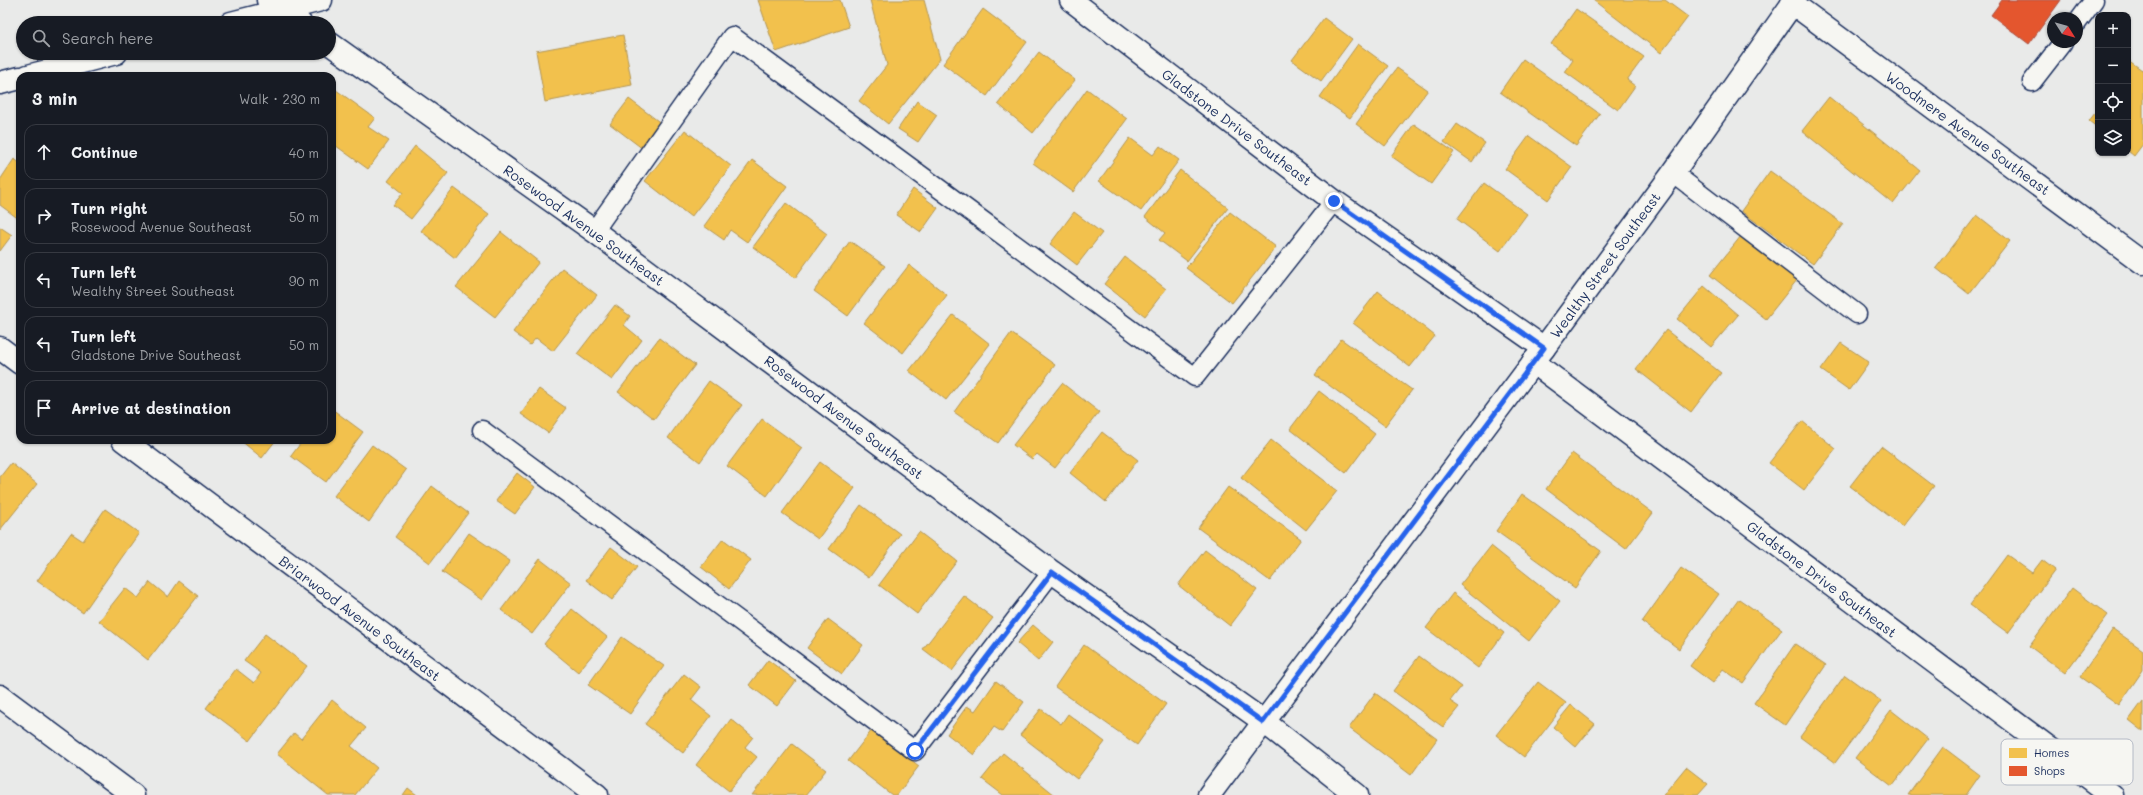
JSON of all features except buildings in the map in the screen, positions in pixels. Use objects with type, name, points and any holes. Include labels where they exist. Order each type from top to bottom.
[{"type":"street","points":[[248,16],[275,5],[321,0]]},
{"type":"street","name":"Gladstone Drive Southeast","points":[[1071,0],[1538,355],[2039,739]]},
{"type":"street","name":"Wealthy Street Southeast","points":[[1209,795],[1673,173],[1794,2]]},
{"type":"street","name":"Woodmere Avenue Southeast","points":[[1794,2],[2143,263]]},
{"type":"street","points":[[275,5],[290,16]]},
{"type":"street","name":"Rosewood Avenue Southeast","points":[[336,48],[594,231],[1052,572],[1263,722],[1357,795]]},
{"type":"street","points":[[43,72],[89,60]]},
{"type":"street","points":[[0,83],[16,79]]},
{"type":"street","points":[[0,348],[16,360]]},
{"type":"street","name":"Briarwood Avenue Southeast","points":[[128,444],[597,795]]},
{"type":"street","points":[[0,696],[133,795]]},
{"type":"street","name":"Gladstone Drive Southeast","points":[[2099,785],[2112,795]]},
{"type":"lane","points":[[2083,15],[2094,0]]},
{"type":"lane","points":[[594,231],[732,36],[1195,377],[1334,201]]},
{"type":"lane","points":[[2032,82],[2058,48]]},
{"type":"lane","points":[[1673,173],[1857,314]]},
{"type":"lane","points":[[482,430],[915,751],[1052,572]]},
{"type":"route","points":[[915,751],[1052,572],[1263,722],[1544,348],[1334,201]]}]
